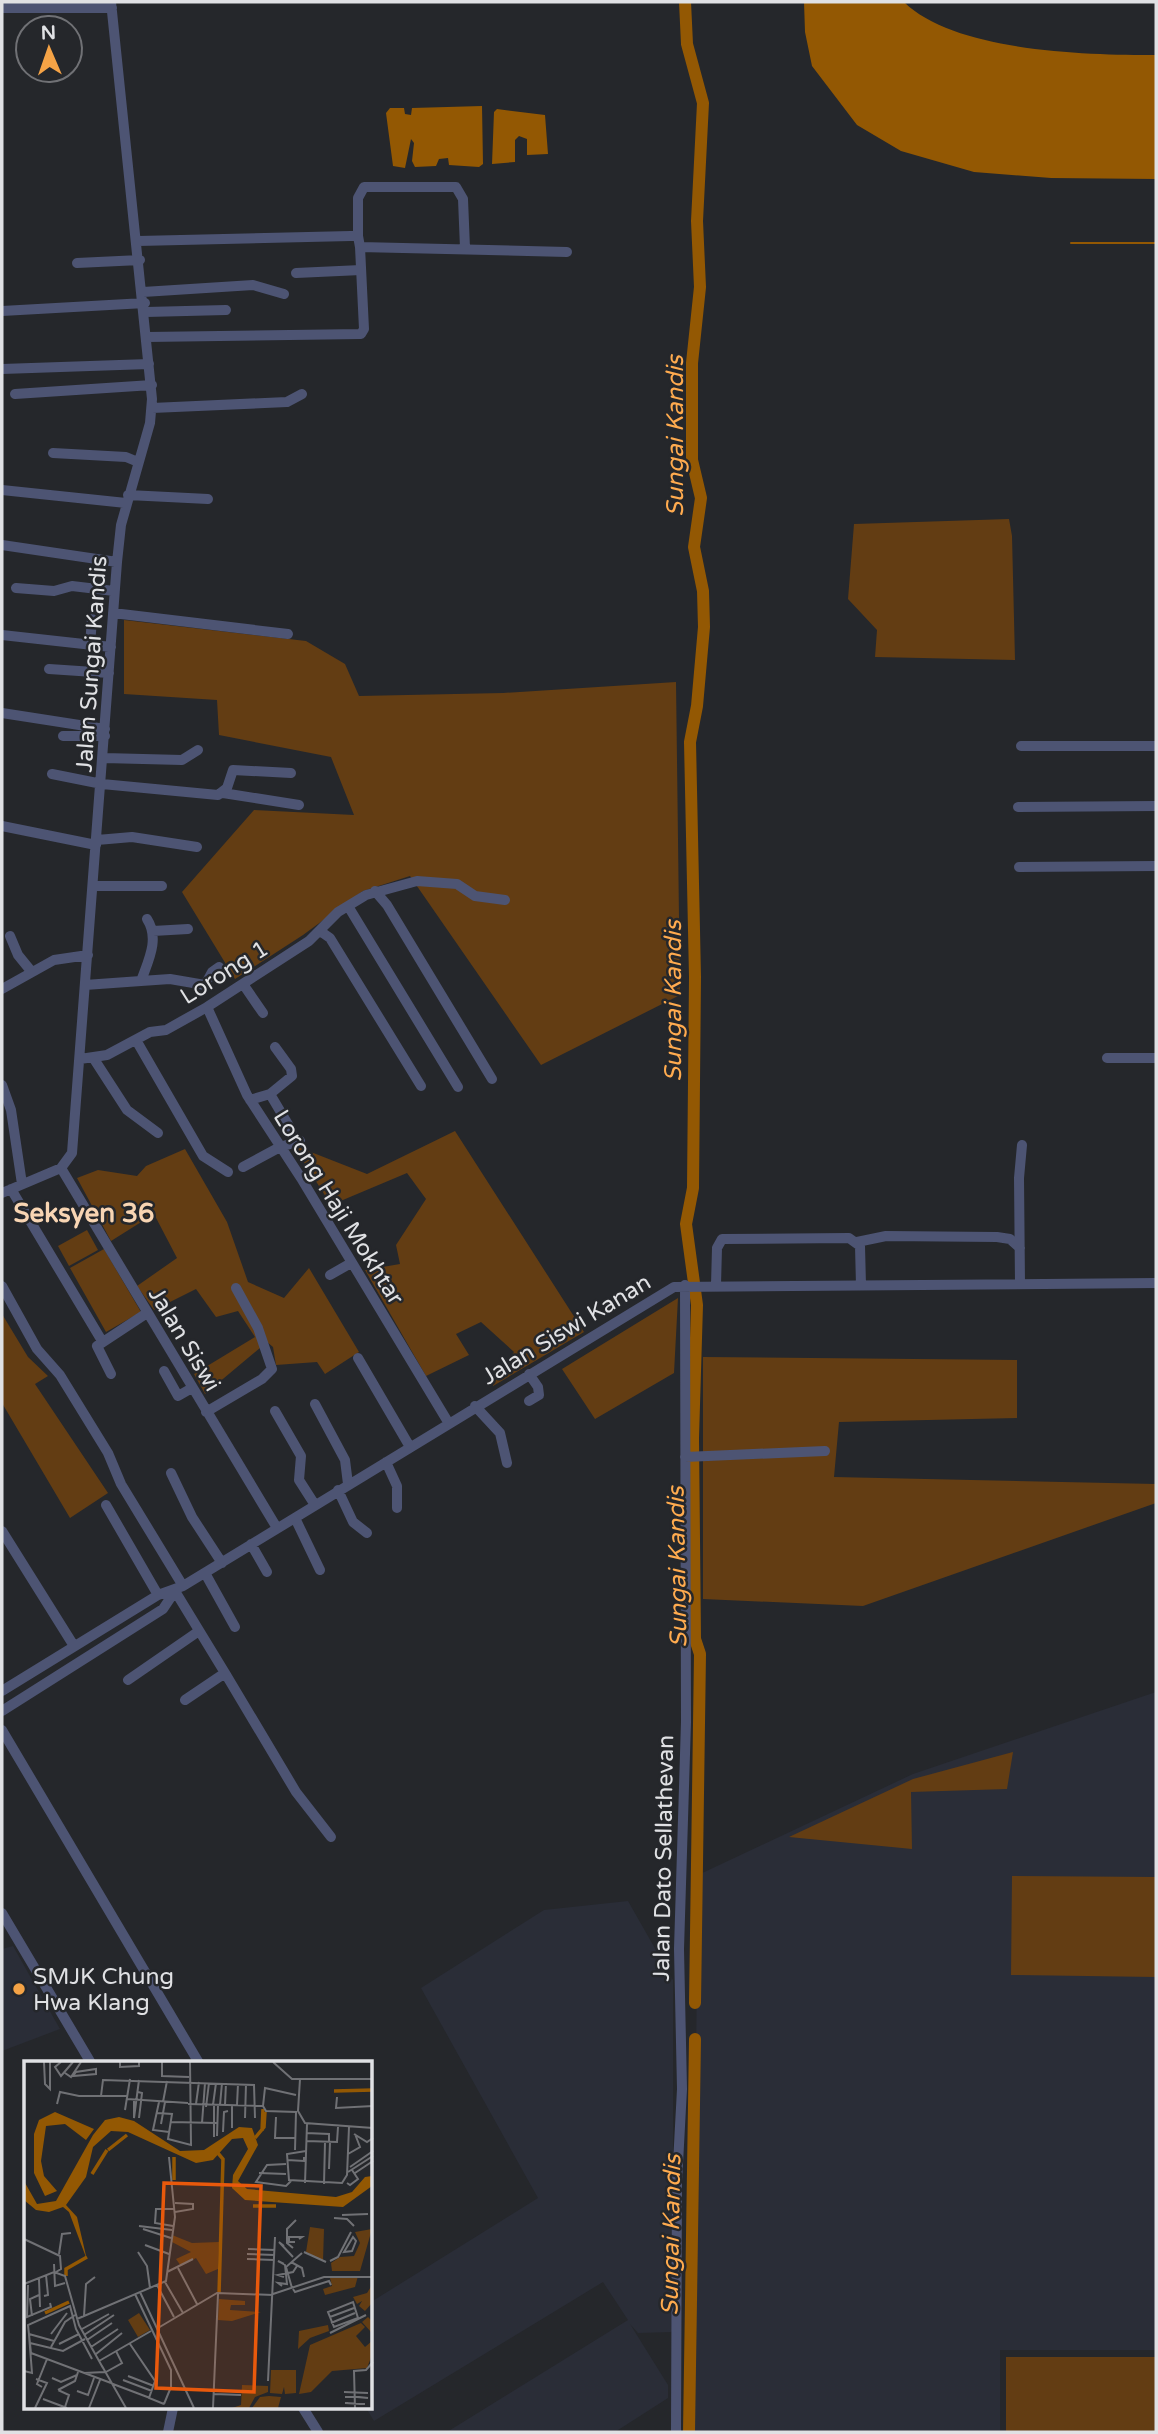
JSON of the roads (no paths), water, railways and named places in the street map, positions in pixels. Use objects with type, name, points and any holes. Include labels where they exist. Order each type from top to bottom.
[{"type":"street","points":[[2,8],[27,5],[111,5]]},
{"type":"street","name":"Jalan Sungai Kandis","points":[[61,1168],[69,1160],[74,1146],[117,562],[127,499],[152,408],[145,302],[111,5]]},
{"type":"street","points":[[147,337],[355,336],[364,328],[358,198],[364,187],[456,187],[464,199],[465,248]]},
{"type":"street","points":[[138,241],[359,242],[567,252]]},
{"type":"street","points":[[77,263],[140,260]]},
{"type":"street","points":[[296,273],[361,270]]},
{"type":"street","points":[[2,311],[145,302],[253,285],[284,294]]},
{"type":"street","points":[[145,302],[226,310]]},
{"type":"street","points":[[2,369],[149,364]]},
{"type":"street","points":[[15,394],[152,385]]},
{"type":"street","points":[[152,408],[287,402],[302,394]]},
{"type":"street","points":[[53,453],[126,457],[138,461]]},
{"type":"street","points":[[2,490],[127,499],[208,499]]},
{"type":"street","points":[[2,545],[117,562]]},
{"type":"street","points":[[16,588],[54,592],[72,586],[114,591]]},
{"type":"street","points":[[113,613],[288,634]]},
{"type":"street","points":[[90,645],[92,619]]},
{"type":"street","points":[[2,635],[111,647]]},
{"type":"street","points":[[49,669],[109,673]]},
{"type":"street","points":[[2,713],[105,732]]},
{"type":"street","points":[[63,736],[105,732]]},
{"type":"street","points":[[1021,747],[1156,746]]},
{"type":"street","points":[[104,758],[181,760],[198,750]]},
{"type":"street","points":[[223,793],[233,770],[291,773]]},
{"type":"street","points":[[52,774],[102,784],[223,793],[299,805]]},
{"type":"street","points":[[1018,807],[1156,806]]},
{"type":"street","points":[[2,826],[96,843],[132,837],[197,847]]},
{"type":"street","points":[[1019,867],[1156,866]]},
{"type":"street","name":"Lorong 1","points":[[80,1059],[94,1059],[150,1032],[166,1030],[207,1007],[320,931],[348,906],[375,891],[406,882],[457,884],[475,896],[505,900]]},
{"type":"street","points":[[93,886],[162,886]]},
{"type":"street","points":[[375,891],[387,905],[492,1079]]},
{"type":"street","points":[[348,906],[458,1087]]},
{"type":"street","points":[[141,981],[153,948],[153,931],[146,919]]},
{"type":"street","points":[[153,931],[188,929]]},
{"type":"street","points":[[320,931],[330,938],[421,1086]]},
{"type":"street","points":[[10,936],[18,955],[31,971]]},
{"type":"street","points":[[2,989],[54,960],[88,956]]},
{"type":"street","points":[[85,985],[170,979],[205,985],[212,972],[219,967]]},
{"type":"street","points":[[243,984],[263,1013]]},
{"type":"street","name":"Lorong Haji Mokhtar","points":[[207,1007],[250,1100],[448,1422]]},
{"type":"street","points":[[136,1040],[203,1156],[228,1172]]},
{"type":"street","points":[[250,1100],[270,1094],[292,1076],[275,1047]]},
{"type":"street","points":[[1107,1058],[1156,1058]]},
{"type":"street","points":[[94,1059],[127,1110],[158,1133]]},
{"type":"street","points":[[2,1085],[11,1110],[12,1189],[102,1341]]},
{"type":"street","points":[[270,1094],[292,1131]]},
{"type":"street","points":[[243,1167],[281,1147],[300,1141]]},
{"type":"street","points":[[1020,1284],[1019,1178],[1022,1145]]},
{"type":"street","points":[[12,1189],[61,1168]]},
{"type":"street","name":"Jalan Siswi","points":[[61,1168],[277,1528]]},
{"type":"street","points":[[857,1242],[871,1236],[997,1237],[1010,1239],[1020,1248]]},
{"type":"street","points":[[716,1285],[718,1242],[727,1237],[849,1238],[860,1246],[861,1285]]},
{"type":"street","points":[[330,1275],[351,1263]]},
{"type":"street","name":"Jalan Siswi Kanan","points":[[3,1691],[158,1595],[179,1589],[448,1422],[674,1287],[1156,1283]]},
{"type":"street","name":"Jalan Dato Sellathevan","points":[[676,2432],[677,2220],[682,2090],[678,1950],[686,1722],[686,1285]]},
{"type":"street","points":[[2,1286],[37,1349],[60,1375],[108,1453],[121,1484],[199,1631],[296,1792],[331,1837]]},
{"type":"street","points":[[206,1412],[262,1379],[272,1369],[258,1328],[236,1288]]},
{"type":"street","points":[[111,1374],[97,1350],[102,1341],[147,1313]]},
{"type":"street","points":[[358,1358],[410,1447]]},
{"type":"street","points":[[164,1371],[178,1396],[192,1388]]},
{"type":"street","points":[[529,1374],[538,1387],[539,1395],[529,1401]]},
{"type":"street","points":[[315,1404],[345,1460],[348,1484]]},
{"type":"street","points":[[475,1406],[500,1433],[507,1463]]},
{"type":"street","points":[[275,1411],[301,1456],[299,1480],[315,1505]]},
{"type":"street","points":[[687,1457],[825,1451]]},
{"type":"street","points":[[386,1462],[397,1486],[397,1508]]},
{"type":"street","points":[[171,1473],[192,1517],[222,1563]]},
{"type":"street","points":[[338,1490],[353,1522],[367,1533]]},
{"type":"street","points":[[106,1505],[158,1595]]},
{"type":"street","points":[[295,1518],[320,1570]]},
{"type":"street","points":[[2,1531],[74,1646]]},
{"type":"street","points":[[251,1544],[267,1572]]},
{"type":"street","points":[[205,1573],[235,1627]]},
{"type":"street","name":"Jalan Siswi Kanan","points":[[2,1711],[163,1609],[179,1589]]},
{"type":"street","points":[[128,1680],[199,1631]]},
{"type":"street","points":[[185,1700],[225,1674]]},
{"type":"street","points":[[2,1704],[14,1704]]},
{"type":"street","points":[[2,1730],[198,2061]]},
{"type":"street","points":[[2,1913],[90,2061]]},
{"type":"street","points":[[168,2432],[173,2410]]},
{"type":"street","points":[[304,2410],[317,2432]]},
{"type":"waterway","name":"Sungai Kandis","points":[[685,2],[687,44],[703,103],[697,221],[700,287],[692,363],[692,460],[701,498],[694,547],[703,591],[704,627],[697,706],[690,742],[695,977],[693,1188],[686,1224],[697,1305],[693,1438],[695,1639],[700,1654],[695,2003]]},
{"type":"waterway","points":[[1071,243],[1156,243]]},
{"type":"waterway","name":"Sungai Kandis","points":[[689,2432],[695,2039]]},
{"type":"place","name":"SMJK Chung Hwa Klang","points":[[19,1989]]},
{"type":"district","name":"Seksyen 36","points":[[84,1213]]}]
